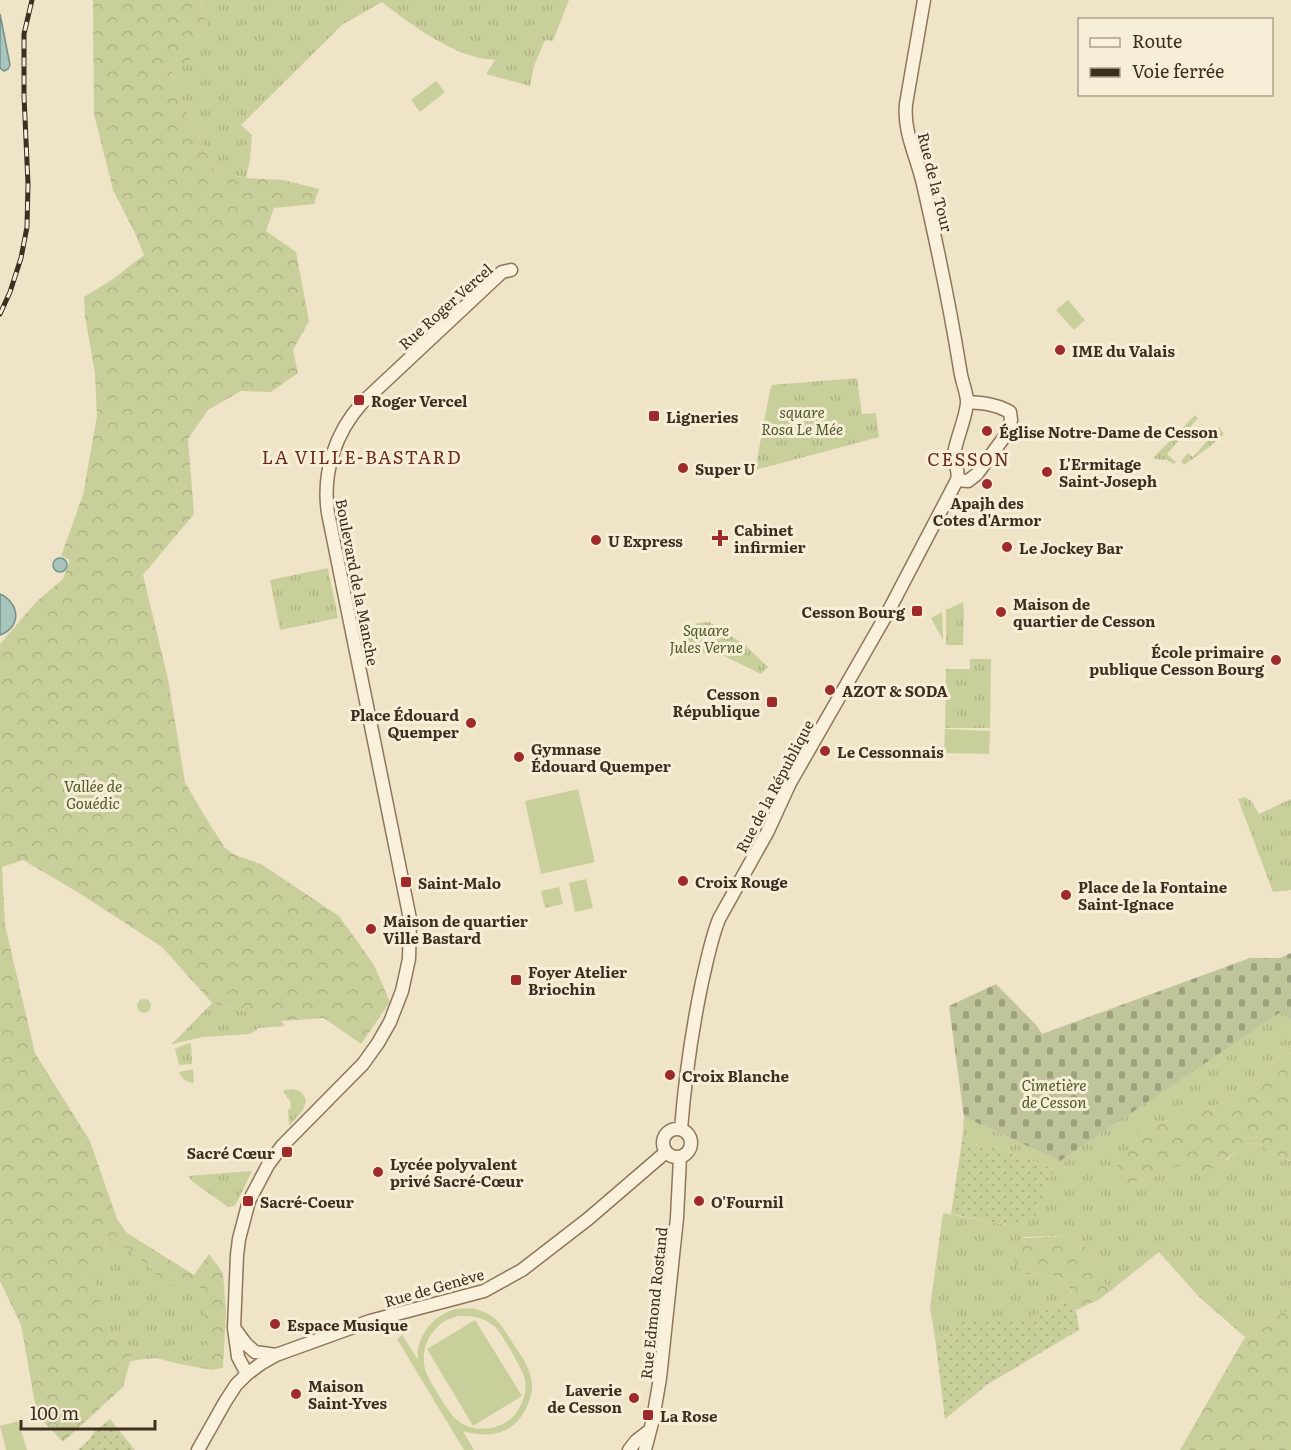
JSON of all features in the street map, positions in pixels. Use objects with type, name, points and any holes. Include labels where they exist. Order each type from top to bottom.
[{"type":"street","name":"Rue de la Tour","points":[[924,0],[906,104],[907,128],[934,235],[956,337],[967,402]]},
{"type":"street","name":"Rue Roger Vercel","points":[[400,368],[502,272],[512,270]]},
{"type":"street","name":"Boulevard de la Manche","points":[[247,1374],[238,1357],[234,1328],[237,1255],[249,1201],[268,1165],[282,1146],[363,1064],[378,1044],[398,1002],[408,966],[410,919],[327,513],[326,484],[328,467],[334,449],[348,421],[362,403],[400,368]]},
{"type":"street","points":[[967,402],[991,404],[1002,408],[1010,412],[1011,420],[1008,432],[977,474],[968,481],[957,480],[959,474],[954,456],[967,402]]},
{"type":"street","name":"Rue de la République","points":[[681,1129],[694,1019],[709,949],[719,919],[768,831],[790,783],[888,612],[957,480]]},
{"type":"street","points":[[681,1129],[690,1135],[692,1143],[690,1150],[680,1157],[670,1155],[663,1146],[665,1136],[670,1130],[681,1129]]},
{"type":"street","name":"Rue de Genève","points":[[198,1450],[236,1385],[262,1363],[276,1355],[370,1322],[484,1291],[522,1270],[588,1219],[666,1152]]},
{"type":"street","name":"Rue Edmond Rostand","points":[[645,1450],[660,1378],[677,1218],[680,1157]]},
{"type":"street","points":[[234,1328],[255,1352],[276,1355]]},
{"type":"street","points":[[629,1450],[649,1431]]},
{"type":"green space","name":"Vallée de Gouédic","points":[[93,0],[139,0],[139,6],[158,1],[168,14],[172,0],[200,0],[207,27],[190,45],[190,64],[171,69],[180,97],[215,172],[246,178],[283,180],[319,189],[314,204],[274,208],[266,231],[296,252],[309,321],[293,350],[298,373],[271,392],[241,391],[208,410],[188,439],[194,514],[143,575],[168,679],[185,782],[204,815],[225,848],[235,855],[261,864],[339,916],[374,965],[390,1002],[361,1044],[324,1018],[281,1021],[212,1003],[162,947],[79,893],[23,860],[2,867],[5,925],[35,1053],[90,1141],[117,1219],[127,1233],[194,1275],[209,1254],[223,1273],[226,1312],[223,1368],[212,1370],[180,1364],[204,1355],[204,1295],[198,1286],[180,1282],[162,1288],[156,1274],[146,1263],[107,1236],[106,1256],[91,1270],[111,1336],[132,1354],[123,1387],[63,1442],[37,1415],[21,1325],[0,1281],[0,644],[36,602],[63,579],[70,560],[61,556],[83,495],[97,416],[95,374],[84,297],[113,279],[144,255],[113,190],[94,114]]},
{"type":"green space","points":[[139,0],[172,0],[168,15],[138,6]]},
{"type":"green space","points":[[200,0],[569,0],[553,41],[545,40],[534,66],[530,86],[486,74],[495,60],[478,58],[451,48],[414,26],[382,2],[342,25],[241,125],[252,135],[246,178],[215,172],[180,97],[171,69],[189,63],[190,45],[207,27]]},
{"type":"green space","points":[[436,81],[445,92],[420,112],[411,100]]},
{"type":"green space","points":[[1068,300],[1085,320],[1074,330],[1056,310]]},
{"type":"green space","name":"square Rosa Le Mée","points":[[857,378],[862,414],[876,413],[879,437],[755,470],[772,385]]},
{"type":"green space","points":[[1195,415],[1198,418],[1167,454],[1176,462],[1174,464],[1167,460],[1155,459],[1154,457]]},
{"type":"green space","points":[[1219,427],[1224,434],[1184,465],[1181,461],[1188,453],[1193,457]]},
{"type":"green space","points":[[328,568],[338,618],[280,630],[270,580]]},
{"type":"green space","points":[[963,602],[963,645],[946,645],[946,610]]},
{"type":"green space","points":[[942,612],[943,640],[931,618]]},
{"type":"green space","name":"Square Jules Verne","points":[[709,622],[745,645],[768,667],[761,674],[724,656],[695,652],[685,648],[684,639],[697,623]]},
{"type":"green space","points":[[970,659],[991,659],[990,728],[945,728],[946,669],[970,669]]},
{"type":"green space","points":[[945,729],[990,731],[989,754],[944,753]]},
{"type":"green space","points":[[578,789],[595,862],[541,874],[525,801]]},
{"type":"green space","points":[[1245,797],[1251,801],[1259,814],[1291,799],[1291,890],[1273,892],[1238,799]]},
{"type":"green space","points":[[586,879],[593,908],[575,912],[569,883]]},
{"type":"green space","points":[[559,887],[563,904],[545,908],[541,891]]},
{"type":"green space","name":"Cimetière de Cesson","points":[[1291,953],[1291,1021],[1281,1012],[1060,1161],[964,1117],[949,1006],[996,984],[1042,1034],[1250,958],[1280,958]]},
{"type":"green space","points":[[144,999],[149,1001],[151,1006],[149,1011],[144,1013],[139,1011],[137,1006],[139,1001]]},
{"type":"green space","points":[[212,1003],[281,1021],[285,1026],[259,1028],[250,1034],[203,1037],[172,1044]]},
{"type":"green space","points":[[1281,1011],[1291,1021],[1291,1053],[1277,1059],[1258,1084],[1229,1101],[1138,1131],[1124,1185],[1148,1179],[1181,1165],[1227,1160],[1246,1143],[1259,1144],[1278,1157],[1291,1161],[1291,1311],[1260,1320],[1245,1337],[1199,1297],[1159,1252],[1109,1292],[1088,1248],[1064,1236],[1021,1237],[1022,1274],[1059,1276],[1072,1293],[1068,1300],[1028,1318],[953,1318],[957,1333],[935,1338],[930,1307],[943,1213],[1006,1225],[1055,1169],[1001,1150],[962,1141],[964,1117],[1060,1161]]},
{"type":"green space","points":[[191,1043],[192,1064],[179,1065],[175,1049]]},
{"type":"green space","points":[[1291,1053],[1291,1161],[1278,1157],[1259,1144],[1246,1143],[1222,1163],[1207,1171],[1192,1172],[1181,1165],[1148,1179],[1124,1185],[1111,1178],[1138,1131],[1229,1101],[1258,1084],[1277,1059]]},
{"type":"green space","points":[[193,1069],[194,1083],[181,1077],[179,1072]]},
{"type":"green space","points":[[284,1090],[298,1091],[303,1094],[306,1101],[303,1110],[289,1126],[290,1100],[284,1094]]},
{"type":"green space","points":[[962,1141],[1001,1150],[1055,1169],[1035,1217],[1006,1225],[951,1214]]},
{"type":"green space","points":[[252,1171],[236,1204],[228,1207],[188,1176]]},
{"type":"green space","points":[[107,1235],[156,1273],[198,1286],[205,1295],[204,1355],[180,1364],[156,1358],[129,1362],[131,1354],[111,1336],[90,1270],[106,1256]]},
{"type":"green space","points":[[1064,1236],[1088,1248],[1109,1292],[1076,1310],[1068,1300],[1072,1292],[1059,1276],[1022,1274],[1014,1259],[1021,1237]]},
{"type":"green space","points":[[1068,1300],[1076,1310],[1079,1330],[988,1384],[945,1419],[935,1338],[956,1333],[953,1318],[1028,1318]]},
{"type":"green space","points":[[471,1308],[486,1313],[500,1324],[526,1364],[532,1387],[529,1401],[519,1420],[494,1434],[474,1434],[463,1431],[474,1450],[464,1450],[397,1339],[402,1335],[418,1360],[423,1335],[434,1321],[456,1309]],"holes":[[[458,1316],[482,1319],[496,1328],[521,1369],[525,1380],[524,1397],[515,1415],[492,1428],[473,1428],[457,1420],[438,1394],[425,1369],[424,1355],[430,1336],[439,1325]]]},
{"type":"green space","points":[[1291,1311],[1291,1450],[1180,1450],[1245,1337],[1260,1320]]},
{"type":"green space","points":[[475,1320],[522,1396],[473,1426],[427,1349]]},
{"type":"green space","points":[[110,1419],[135,1450],[78,1450],[95,1431]]},
{"type":"green space","points":[[18,1421],[27,1450],[6,1450],[0,1426]]},
{"type":"water","points":[[0,14],[10,65],[4,71],[0,68]]},
{"type":"water","points":[[57,558],[63,558],[67,565],[63,572],[57,572],[53,568],[53,562]]},
{"type":"water","points":[[0,594],[12,603],[16,615],[12,626],[0,635]]},
{"type":"railway","points":[[0,314],[21,258],[27,227],[24,34],[32,0]]},
{"type":"place","name":"IME du Valais","points":[[1060,350]]},
{"type":"place","name":"Roger Vercel","points":[[359,400]]},
{"type":"place","name":"Ligneries","points":[[654,416]]},
{"type":"place","name":"Église Notre-Dame de Cesson","points":[[987,431]]},
{"type":"place","name":"Super U","points":[[683,468]]},
{"type":"place","name":"L'Ermitage Saint-Joseph","points":[[1047,472]]},
{"type":"place","name":"Apajh des Cotes d'Armor","points":[[987,484]]},
{"type":"place","name":"Cabinet infirmier","points":[[720,538]]},
{"type":"place","name":"U Express","points":[[596,540]]},
{"type":"place","name":"Le Jockey Bar","points":[[1007,547]]},
{"type":"place","name":"Cesson Bourg","points":[[917,611]]},
{"type":"place","name":"Maison de quartier de Cesson","points":[[1001,612]]},
{"type":"place","name":"École primaire publique Cesson Bourg","points":[[1276,660]]},
{"type":"place","name":"AZOT & SODA","points":[[830,690]]},
{"type":"place","name":"Cesson République","points":[[772,702]]},
{"type":"place","name":"Place Édouard Quemper","points":[[471,723]]},
{"type":"place","name":"Le Cessonnais","points":[[825,751]]},
{"type":"place","name":"Gymnase Édouard Quemper","points":[[519,757]]},
{"type":"place","name":"Croix Rouge","points":[[683,881]]},
{"type":"place","name":"Saint-Malo","points":[[406,882]]},
{"type":"place","name":"Place de la Fontaine Saint-Ignace","points":[[1066,895]]},
{"type":"place","name":"Maison de quartier Ville Bastard","points":[[371,929]]},
{"type":"place","name":"Foyer Atelier Briochin","points":[[516,980]]},
{"type":"place","name":"Croix Blanche","points":[[670,1075]]},
{"type":"place","name":"Sacré Cœur","points":[[287,1152]]},
{"type":"place","name":"Lycée polyvalent privé Sacré-Cœur","points":[[378,1172]]},
{"type":"place","name":"Sacré-Coeur","points":[[248,1201]]},
{"type":"place","name":"O'Fournil","points":[[699,1201]]},
{"type":"place","name":"Espace Musique","points":[[275,1324]]},
{"type":"place","name":"Maison Saint-Yves","points":[[296,1394]]},
{"type":"place","name":"Laverie de Cesson","points":[[634,1398]]},
{"type":"place","name":"La Rose","points":[[648,1415]]},
{"type":"district","name":"LA VILLE-BASTARD","points":[[362,456]]},
{"type":"district","name":"CESSON","points":[[969,458]]}]
